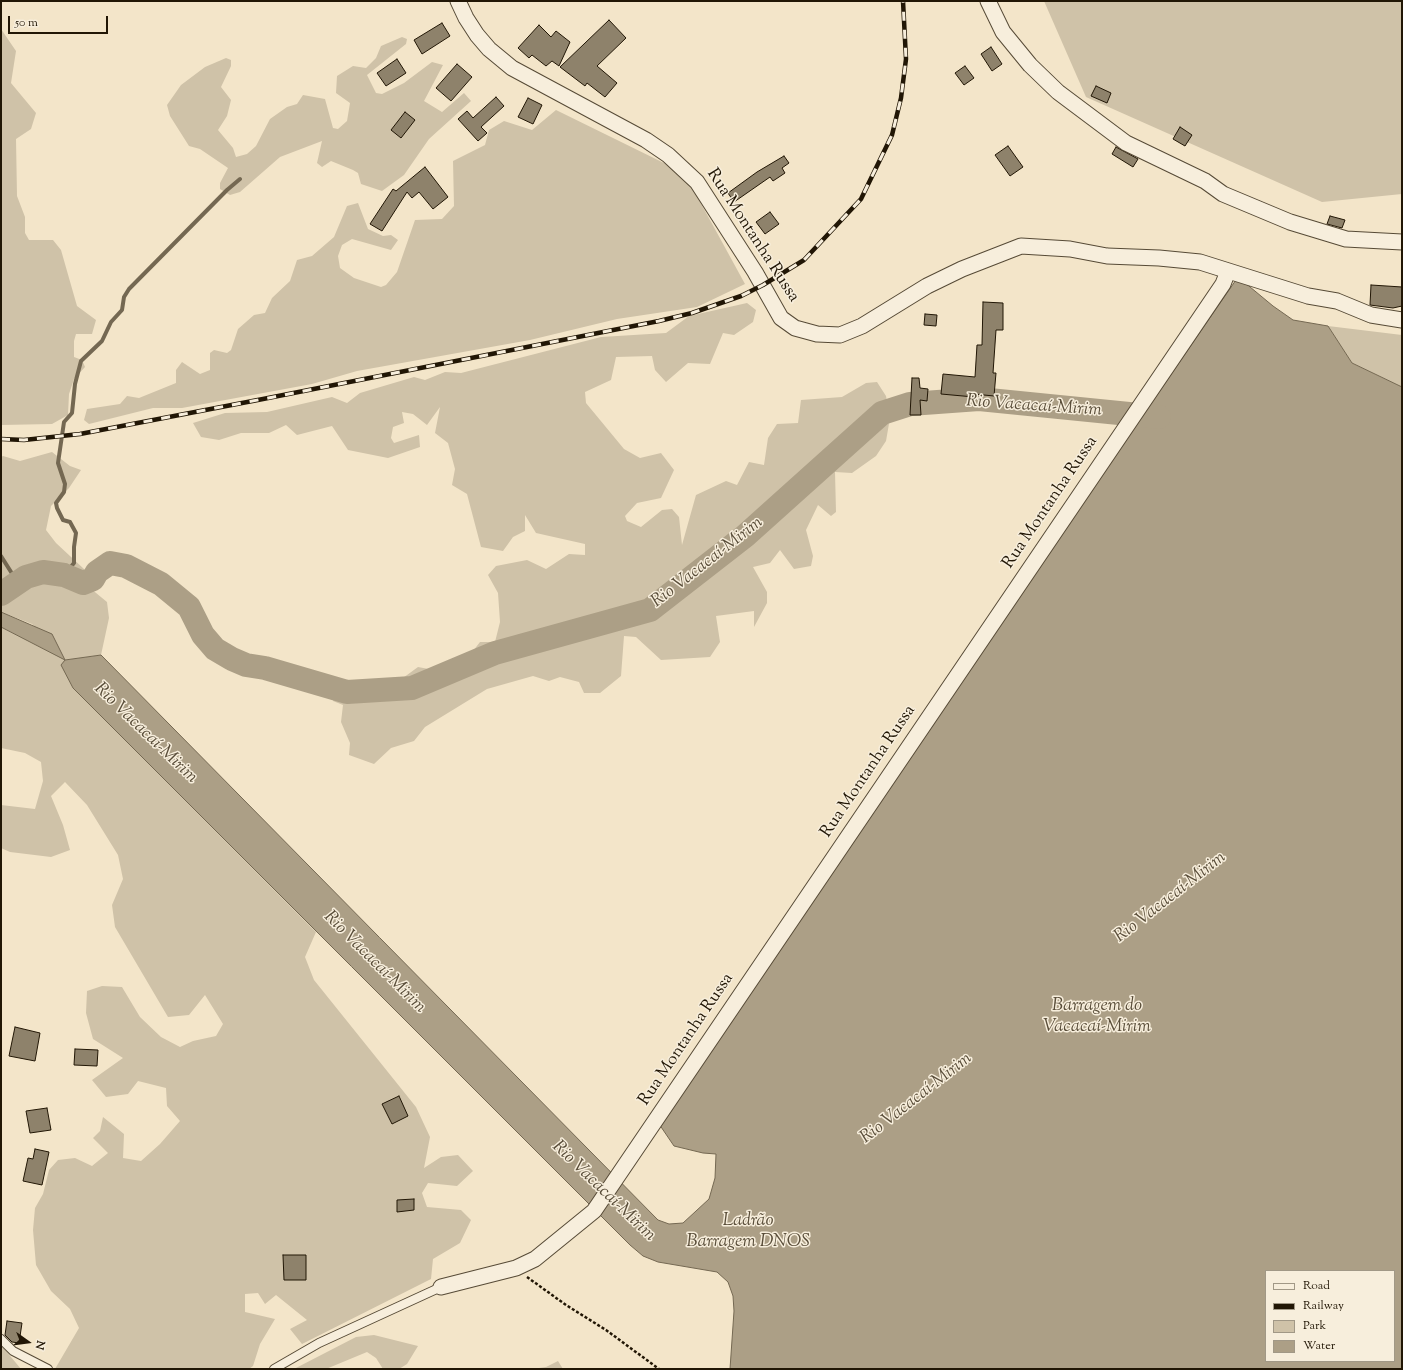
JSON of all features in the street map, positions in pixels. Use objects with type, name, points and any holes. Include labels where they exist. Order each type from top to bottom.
[{"type":"street","name":"Rua Montanha Russa","points":[[441,1287],[516,1268],[544,1254],[594,1211],[1224,284],[1228,271],[1194,262],[1159,258],[1107,256],[1070,249],[1021,246],[962,269],[927,286],[862,326],[840,335],[817,334],[794,328],[781,318],[755,272],[697,182],[668,155],[646,140],[512,68],[489,49],[477,35],[466,18],[458,1]]},
{"type":"street","points":[[988,1],[1003,32],[1030,66],[1058,92],[1126,143],[1205,182],[1223,194],[1290,222],[1346,239],[1402,242]]},
{"type":"street","points":[[1228,271],[1308,296],[1336,301],[1371,314],[1402,320]]},
{"type":"lane","points":[[274,1369],[319,1343],[441,1287]]},
{"type":"lane","points":[[1,1339],[13,1351],[48,1369]]},
{"type":"path","points":[[516,1268],[566,1305],[606,1330],[660,1369]]},
{"type":"green space","points":[[1044,1],[1402,1],[1402,194],[1322,202],[1086,97]]},
{"type":"green space","points":[[1,29],[16,51],[11,83],[36,113],[31,129],[16,139],[17,196],[25,217],[25,233],[29,240],[53,240],[61,250],[77,306],[96,320],[92,334],[76,334],[74,341],[74,357],[82,360],[85,367],[74,379],[69,394],[68,415],[52,424],[1,425]]},
{"type":"green space","points":[[402,37],[407,39],[406,44],[367,75],[376,93],[382,94],[404,83],[432,62],[443,65],[424,101],[442,112],[464,93],[471,101],[429,139],[404,175],[382,191],[361,184],[358,173],[353,170],[331,161],[322,167],[317,163],[322,141],[280,157],[240,192],[230,195],[220,189],[220,183],[228,168],[200,149],[189,146],[170,116],[167,105],[181,85],[205,67],[226,58],[231,60],[231,66],[221,87],[231,100],[227,116],[218,130],[233,148],[236,157],[247,154],[256,146],[270,119],[287,107],[297,104],[303,95],[325,99],[333,128],[338,129],[347,121],[350,103],[336,93],[337,76],[353,66],[366,68],[376,58],[381,46]]},
{"type":"green space","points":[[556,110],[668,165],[693,189],[745,284],[697,307],[617,319],[530,340],[357,371],[312,384],[182,408],[153,408],[89,424],[84,420],[87,409],[120,404],[127,396],[139,398],[176,383],[176,370],[182,362],[200,374],[210,370],[210,353],[214,350],[227,353],[231,350],[238,329],[254,315],[265,313],[272,298],[290,281],[297,260],[312,256],[334,237],[347,206],[358,203],[368,229],[383,236],[391,235],[398,240],[391,250],[352,239],[342,245],[338,256],[340,268],[354,278],[381,287],[386,285],[397,272],[415,220],[442,219],[454,206],[453,161],[485,145],[489,130],[504,121],[532,130]]},
{"type":"green space","points":[[747,303],[756,310],[753,322],[734,335],[723,333],[710,364],[688,363],[666,382],[655,370],[652,356],[616,357],[611,380],[585,392],[586,403],[624,449],[640,458],[661,453],[674,470],[661,498],[637,503],[625,516],[627,521],[641,527],[662,510],[672,509],[679,517],[682,545],[696,495],[726,481],[737,485],[749,462],[764,465],[768,438],[777,424],[798,423],[801,400],[842,397],[866,383],[877,382],[886,396],[890,418],[886,441],[876,456],[852,473],[835,472],[836,512],[831,516],[818,505],[806,530],[813,556],[811,566],[794,569],[780,550],[770,563],[753,567],[767,592],[767,603],[754,627],[754,611],[716,616],[720,642],[710,657],[661,660],[636,637],[624,636],[621,676],[600,693],[584,693],[579,682],[560,677],[549,681],[533,676],[487,689],[425,727],[414,741],[391,748],[374,764],[349,755],[350,743],[341,722],[343,705],[333,701],[336,686],[352,681],[392,686],[418,667],[434,670],[463,664],[480,642],[495,642],[500,622],[498,593],[488,575],[496,566],[527,560],[546,569],[569,554],[585,555],[585,544],[536,533],[525,515],[525,531],[513,537],[503,551],[481,547],[467,494],[452,485],[455,469],[448,443],[435,433],[440,407],[427,425],[413,414],[402,412],[404,423],[393,427],[391,438],[394,443],[419,435],[420,447],[388,458],[348,450],[332,426],[297,435],[286,425],[269,433],[241,433],[219,440],[201,437],[193,423],[225,413],[267,412],[332,397],[347,403],[360,393],[414,377],[425,380],[445,372],[461,373],[601,337],[666,333],[689,316]]},
{"type":"green space","points":[[1328,326],[1402,335],[1402,387],[1352,363]]},
{"type":"green space","points":[[52,452],[70,466],[81,470],[69,488],[51,506],[46,530],[56,543],[84,569],[90,588],[107,602],[109,618],[101,655],[65,660],[73,688],[316,932],[305,957],[314,980],[416,1107],[430,1137],[424,1168],[441,1157],[458,1155],[473,1171],[457,1186],[428,1183],[422,1193],[427,1207],[461,1210],[471,1220],[460,1243],[433,1259],[431,1279],[302,1344],[290,1329],[307,1320],[276,1295],[265,1304],[258,1293],[245,1294],[245,1312],[275,1319],[260,1344],[253,1366],[249,1369],[55,1369],[79,1328],[70,1309],[51,1291],[36,1265],[33,1230],[35,1208],[43,1194],[49,1170],[58,1160],[75,1158],[92,1166],[108,1153],[93,1138],[100,1131],[103,1117],[124,1134],[123,1158],[141,1161],[160,1144],[180,1121],[167,1106],[166,1088],[138,1081],[128,1094],[106,1097],[92,1080],[123,1058],[93,1039],[86,1013],[87,991],[102,986],[122,987],[140,1017],[161,1037],[180,1047],[193,1041],[216,1036],[223,1024],[205,995],[189,1015],[168,1017],[115,927],[112,905],[123,879],[118,855],[87,805],[65,782],[51,796],[63,825],[70,850],[51,857],[10,852],[1,848],[1,805],[35,809],[43,781],[41,762],[25,753],[1,748],[1,627],[64,659],[32,624],[1,612],[1,457],[3,456],[20,461]]},
{"type":"green space","points":[[374,1335],[418,1346],[407,1364],[399,1369],[383,1369],[376,1358],[367,1352],[326,1369],[294,1369],[356,1337]]},
{"type":"green space","points":[[1,1345],[21,1369],[1,1369]]},
{"type":"green space","points":[[558,1361],[563,1369],[532,1369],[546,1367]]},
{"type":"water","name":"Barragem do Vacacaí-Mirim","points":[[1238,277],[1273,306],[1293,320],[1328,326],[1352,363],[1402,387],[1402,1369],[730,1369],[734,1311],[733,1296],[728,1282],[717,1272],[658,1262],[643,1256],[630,1245],[73,688],[61,665],[65,660],[101,655],[658,1220],[669,1224],[683,1223],[709,1199],[715,1178],[716,1154],[703,1153],[674,1146],[657,1121]]},
{"type":"water","name":"Rio Vacacaí-Mirim","points":[[1,612],[52,634],[65,660],[1,627]]},
{"type":"building","points":[[609,20],[626,38],[597,66],[617,83],[605,97],[587,83],[585,86],[560,67]]},
{"type":"building","points":[[442,23],[450,36],[422,54],[414,40]]},
{"type":"building","points":[[539,25],[551,37],[556,31],[570,42],[559,66],[552,61],[546,66],[532,55],[529,58],[518,48]]},
{"type":"building","points":[[991,47],[1002,64],[992,71],[981,54]]},
{"type":"building","points":[[397,59],[406,73],[386,86],[377,73]]},
{"type":"building","points":[[457,64],[472,77],[451,101],[436,88]]},
{"type":"building","points":[[965,66],[974,78],[964,85],[955,73]]},
{"type":"building","points":[[1096,86],[1111,93],[1107,103],[1091,96]]},
{"type":"building","points":[[496,97],[504,106],[481,127],[487,133],[478,141],[458,119],[467,111],[473,118]]},
{"type":"building","points":[[528,98],[542,105],[533,124],[518,117]]},
{"type":"building","points":[[405,112],[415,120],[401,138],[391,130]]},
{"type":"building","points":[[1180,127],[1192,135],[1185,146],[1173,139]]},
{"type":"building","points":[[1008,146],[1023,167],[1010,176],[995,155]]},
{"type":"building","points":[[1116,147],[1138,159],[1133,167],[1112,154]]},
{"type":"building","points":[[784,156],[789,163],[782,168],[785,173],[773,181],[770,177],[734,202],[728,193],[757,172]]},
{"type":"building","points":[[425,167],[448,197],[433,209],[419,192],[412,198],[407,192],[382,231],[370,224],[393,189],[396,191]]},
{"type":"building","points":[[770,212],[779,224],[765,234],[756,222]]},
{"type":"building","points":[[1330,216],[1345,220],[1342,228],[1327,224]]},
{"type":"building","points":[[1371,285],[1402,287],[1402,306],[1393,308],[1370,305]]},
{"type":"building","points":[[983,302],[1003,303],[1003,330],[996,330],[993,373],[996,373],[994,396],[974,394],[974,397],[941,394],[943,374],[975,377],[977,345],[982,345]]},
{"type":"building","points":[[925,314],[937,315],[936,326],[924,325]]},
{"type":"building","points":[[912,378],[919,378],[920,388],[928,389],[927,401],[920,400],[921,415],[910,415]]},
{"type":"building","points":[[15,1027],[40,1033],[35,1061],[9,1056]]},
{"type":"building","points":[[75,1049],[98,1050],[97,1066],[74,1065]]},
{"type":"building","points":[[399,1096],[408,1116],[392,1124],[382,1104]]},
{"type":"building","points":[[47,1108],[51,1130],[30,1133],[26,1111]]},
{"type":"building","points":[[35,1149],[49,1152],[42,1185],[23,1181],[28,1158],[33,1159]]},
{"type":"building","points":[[414,1199],[414,1210],[397,1212],[397,1200]]},
{"type":"building","points":[[283,1255],[306,1255],[306,1280],[284,1280]]},
{"type":"building","points":[[7,1321],[22,1323],[19,1343],[12,1342],[5,1335]]},
{"type":"waterway","points":[[64,575],[74,563],[76,533],[70,522],[63,520],[57,508],[56,503],[64,492],[65,484],[58,463],[64,422],[72,413],[75,384],[81,361],[102,341],[111,322],[122,310],[124,297],[129,289],[227,190],[240,179]]},
{"type":"waterway","name":"Rio Vacacaí-Mirim","points":[[1,594],[26,577],[43,572],[64,575],[83,583],[93,579],[97,572],[110,563],[126,566],[161,584],[189,607],[203,635],[215,649],[246,665],[265,668],[347,692],[412,688],[495,653],[650,610],[745,536],[882,413],[910,404],[979,399],[1159,417]]},
{"type":"waterway","points":[[1,556],[18,583]]},
{"type":"railway","points":[[1,439],[24,440],[80,434],[263,399],[659,321],[692,313],[741,296],[763,285],[804,260],[861,199],[892,135],[901,98],[906,59],[903,1]]},
{"type":"water label","name":"Ladrão Barragem DNOS","points":[[748,1232]]}]
